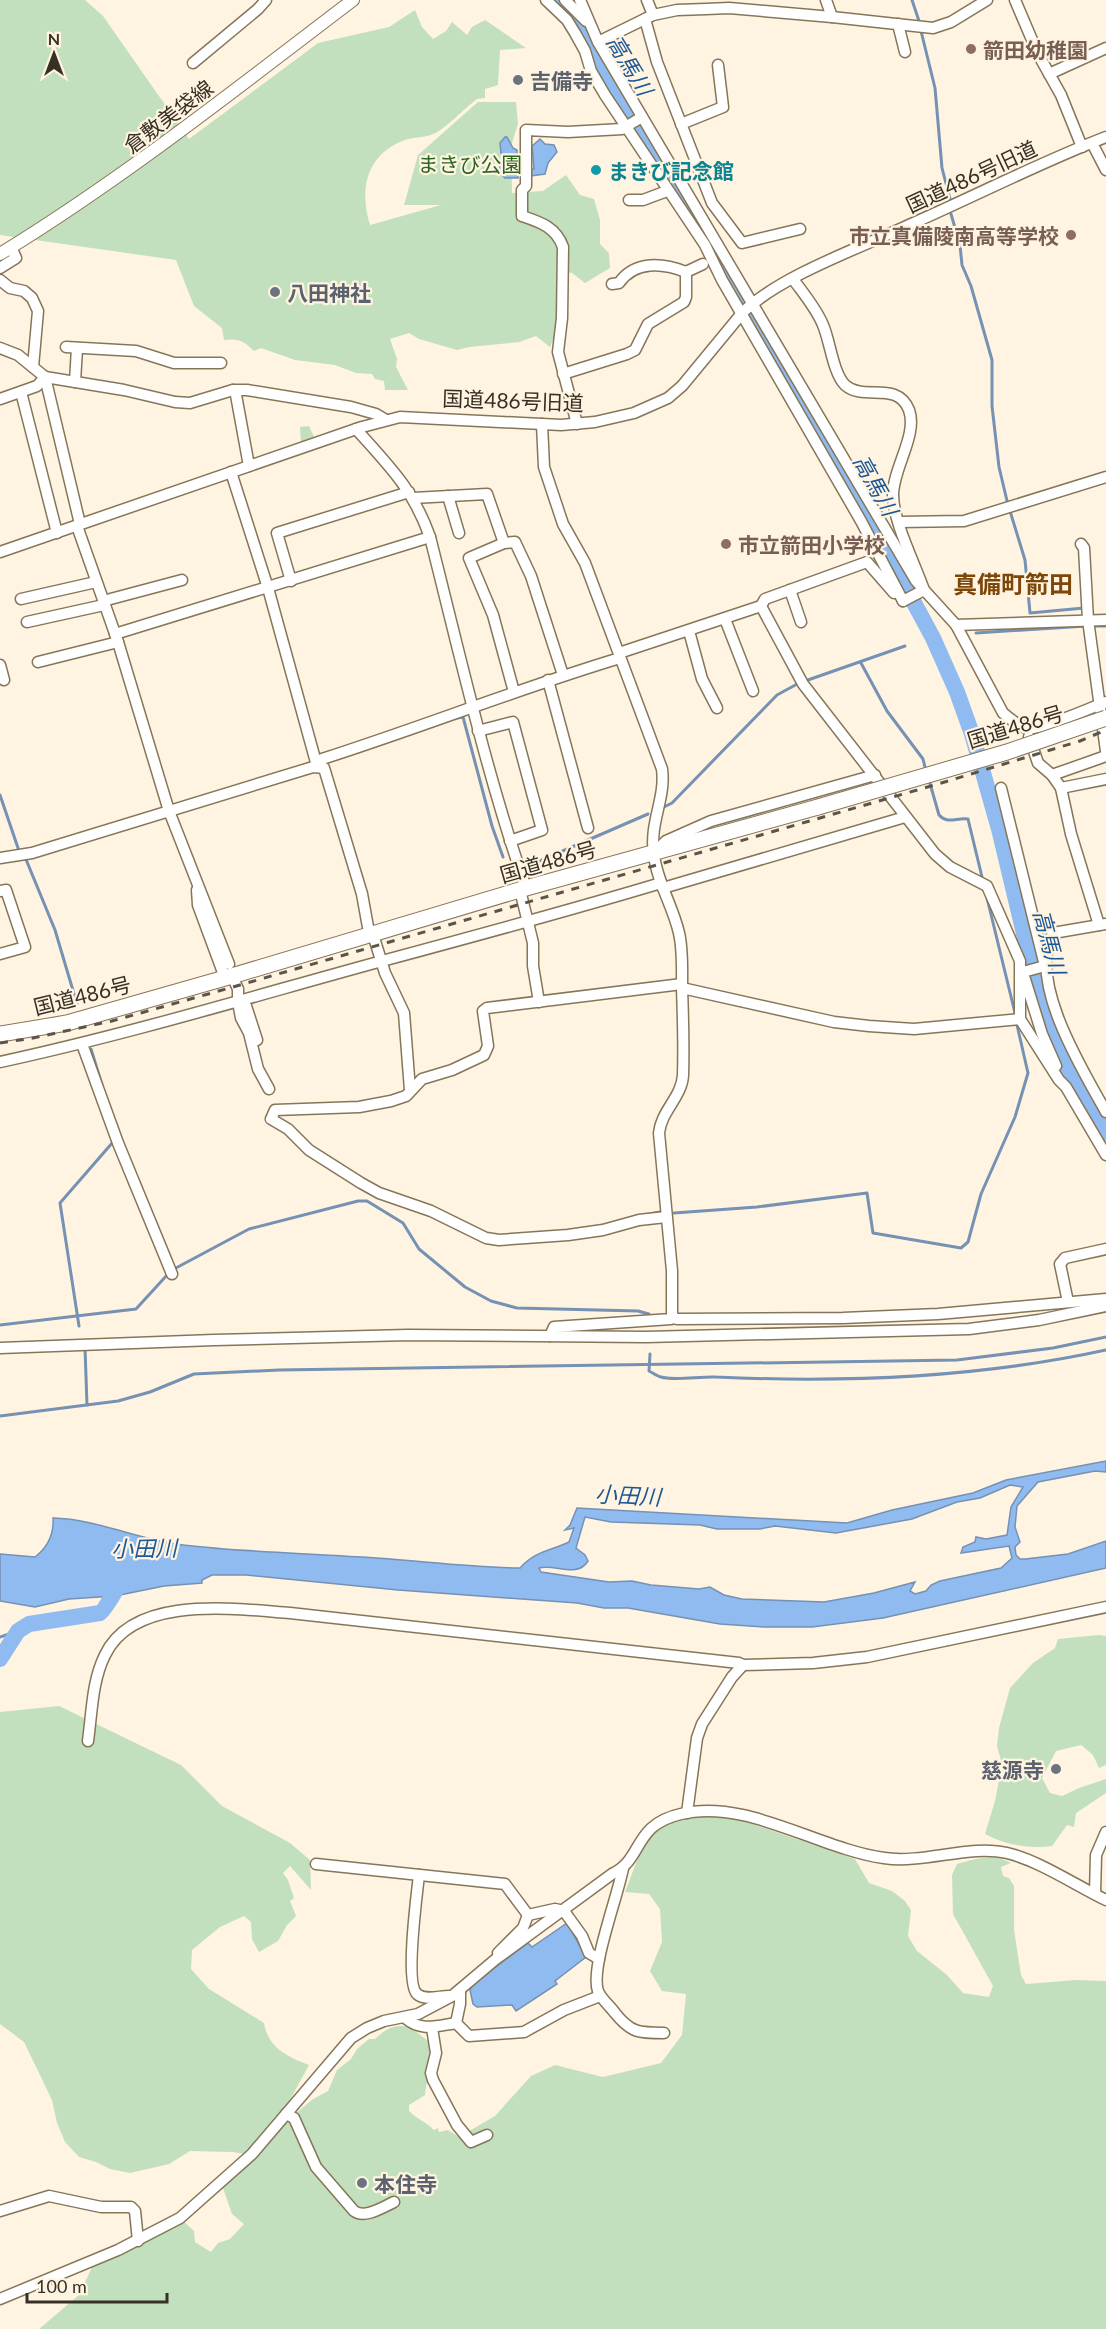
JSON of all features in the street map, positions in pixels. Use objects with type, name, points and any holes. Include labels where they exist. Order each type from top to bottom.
[{"type":"highway","name":"国道486号","points":[[0,1034],[67,1023],[229,973],[372,935],[523,889],[818,807],[1037,742],[1104,708]]},
{"type":"main road","name":"倉敷美袋線","points":[[5,251],[71,210],[181,133],[353,0]]},
{"type":"street","points":[[193,63],[266,0]]},
{"type":"street","points":[[546,0],[567,20],[585,51],[591,71],[634,122],[746,309],[905,600]]},
{"type":"street","points":[[565,0],[588,24]]},
{"type":"street","points":[[580,0],[588,24],[668,191],[705,245],[722,280]]},
{"type":"street","points":[[647,0],[657,62],[712,203],[742,243],[800,228]]},
{"type":"street","points":[[826,0],[831,16]]},
{"type":"street","points":[[598,42],[649,17],[677,10],[729,8],[831,16],[920,27],[941,27],[987,0]]},
{"type":"street","points":[[1015,0],[1048,74],[1087,145],[1106,170]]},
{"type":"street","points":[[898,24],[905,52]]},
{"type":"street","points":[[1048,74],[1106,48]]},
{"type":"street","points":[[681,124],[723,107],[718,65]]},
{"type":"street","points":[[577,424],[558,352],[562,318],[563,247],[560,237],[549,228],[522,216],[522,190],[526,186],[526,130],[568,132],[622,129],[634,122]]},
{"type":"street","name":"国道486号旧道","points":[[0,552],[386,420],[416,416],[577,424],[634,413],[668,398],[694,373],[746,309],[793,279],[1106,137]]},
{"type":"street","points":[[629,200],[643,200],[668,191]]},
{"type":"street","points":[[705,245],[701,250],[703,264],[722,280],[791,366],[922,592],[956,625],[1003,713],[1014,723],[1028,728],[1104,708]]},
{"type":"street","points":[[0,268],[16,258],[5,251]]},
{"type":"street","points":[[612,284],[619,283],[626,273],[633,269],[663,264],[686,272],[703,264]]},
{"type":"street","points":[[563,374],[635,350],[648,324],[684,302],[686,272]]},
{"type":"street","points":[[793,279],[823,324],[838,373],[845,385],[861,391],[890,392],[899,396],[906,404],[912,424],[898,465],[893,494],[895,510],[922,592]]},
{"type":"street","points":[[0,280],[10,288],[24,291],[32,298],[38,311],[33,367]]},
{"type":"street","points":[[75,381],[72,347],[136,351],[174,363],[221,363]]},
{"type":"street","points":[[0,348],[18,355],[45,377],[175,402],[190,403],[233,390],[247,390],[351,407],[376,414],[386,420]]},
{"type":"street","points":[[0,399],[37,386],[45,377]]},
{"type":"street","points":[[45,377],[78,525],[116,638],[170,814],[196,882],[198,905],[238,989],[242,1004],[241,1018],[249,1033],[258,1069],[269,1089],[275,1110],[272,1119],[288,1129],[309,1150],[361,1183],[380,1193],[431,1211],[486,1238],[499,1240],[568,1235],[603,1230],[639,1220],[666,1217]]},
{"type":"street","points":[[233,390],[236,395],[249,466]]},
{"type":"street","points":[[21,392],[57,533]]},
{"type":"street","points":[[542,424],[544,467],[563,524],[585,563],[663,769],[663,789],[653,826],[653,853],[680,937],[682,986],[682,1082],[660,1126],[672,1271],[672,1317]]},
{"type":"street","points":[[356,429],[402,480],[430,537],[478,731],[523,889],[533,943],[533,966],[539,1002]]},
{"type":"street","points":[[231,472],[372,935],[385,973],[404,1013],[410,1090]]},
{"type":"street","points":[[900,522],[964,521],[1106,477]]},
{"type":"street","points":[[291,581],[277,533],[411,495],[488,494],[504,543]]},
{"type":"street","points":[[448,495],[459,533]]},
{"type":"street","points":[[38,662],[116,638],[207,604],[268,588],[430,537]]},
{"type":"street","points":[[514,692],[493,615],[469,558],[504,543],[515,542],[531,576],[563,675]]},
{"type":"street","points":[[1052,775],[1106,754],[1104,708],[1088,618],[1084,548],[1081,544]]},
{"type":"street","points":[[321,766],[322,759],[394,736],[761,606],[765,599],[867,562],[905,600]]},
{"type":"street","points":[[27,622],[182,580]]},
{"type":"street","points":[[21,599],[96,582]]},
{"type":"street","points":[[790,590],[801,622]]},
{"type":"street","points":[[905,600],[922,592]]},
{"type":"street","points":[[761,606],[802,682],[935,855],[950,867],[987,886],[1024,968],[1042,1034],[1066,1088],[1106,1155]]},
{"type":"street","points":[[956,625],[1088,618],[1106,620]]},
{"type":"street","points":[[725,619],[753,691]]},
{"type":"street","points":[[689,631],[702,679],[717,708]]},
{"type":"street","points":[[0,665],[3,680]]},
{"type":"street","points":[[548,680],[588,828]]},
{"type":"street","points":[[478,731],[513,722],[542,830],[510,841]]},
{"type":"street","points":[[1028,728],[1038,763],[1052,775],[1061,788],[1071,834],[1102,924],[1053,933],[1043,967]]},
{"type":"street","points":[[0,858],[32,853],[170,814],[321,766]]},
{"type":"street","points":[[653,853],[666,841],[711,821],[874,775]]},
{"type":"street","points":[[1061,788],[1106,778]]},
{"type":"street","points":[[1001,788],[1043,967],[1055,1006],[1067,1040],[1106,1112]]},
{"type":"street","points":[[0,1062],[242,1004],[381,961],[528,923],[905,817]]},
{"type":"street","points":[[0,891],[6,890],[25,947],[0,954]]},
{"type":"street","points":[[1024,968],[1043,967]]},
{"type":"street","points":[[1024,968],[1020,1019],[1066,1088]]},
{"type":"street","points":[[275,1110],[359,1107],[406,1096],[422,1079],[452,1070],[484,1055],[488,1046],[484,1009],[539,1002],[682,986],[834,1022],[869,1026],[914,1029],[1020,1019]]},
{"type":"street","points":[[82,1044],[116,1138],[171,1272]]},
{"type":"street","points":[[1068,1302],[1060,1264],[1065,1258],[1106,1249]]},
{"type":"street","points":[[550,1336],[554,1328],[642,1323],[672,1317],[677,1319],[855,1317],[950,1313],[1106,1299]]},
{"type":"street","points":[[0,1348],[408,1335],[725,1336],[969,1329],[1039,1320],[1106,1306]]},
{"type":"street","points":[[88,1741],[94,1686],[104,1657],[111,1645],[133,1626],[160,1614],[175,1611],[234,1609],[290,1613],[743,1665],[813,1663],[867,1657],[1106,1607]]},
{"type":"street","points":[[687,1813],[697,1738],[702,1724],[732,1677],[743,1665]]},
{"type":"street","points":[[663,2033],[634,2031],[622,2021],[600,1996],[596,1977],[623,1868],[650,1827],[660,1820],[687,1813],[716,1810],[798,1832],[844,1849],[888,1859],[915,1860],[980,1852],[1005,1852],[1026,1859],[1106,1900]]},
{"type":"street","points":[[1095,1894],[1096,1855],[1106,1832]]},
{"type":"street","points":[[316,1864],[505,1884],[528,1915]]},
{"type":"street","points":[[0,2299],[138,2241],[180,2218],[252,2154],[354,2035],[384,2021],[418,2014],[456,1993],[496,1959],[623,1868]]},
{"type":"street","points":[[419,1875],[412,1952],[413,1988],[417,1994],[426,1998],[456,1993]]},
{"type":"street","points":[[528,1915],[555,1909],[564,1911],[582,1936],[589,1953],[599,1959]]},
{"type":"street","points":[[496,1959],[498,1951],[523,1928],[528,1915]]},
{"type":"street","points":[[456,1993],[460,2004],[456,2023]]},
{"type":"street","points":[[456,2023],[469,2036],[518,2033],[564,2010],[600,1996]]},
{"type":"street","points":[[405,2018],[418,2026],[432,2028],[456,2023]]},
{"type":"street","points":[[432,2028],[436,2053],[431,2073],[452,2117],[471,2142],[488,2135]]},
{"type":"street","points":[[286,2114],[294,2118],[316,2167],[354,2211],[359,2215],[365,2215],[394,2202]]},
{"type":"street","points":[[0,2211],[49,2196],[101,2207],[131,2207],[135,2211],[138,2241]]},
{"type":"green space","name":"まきび公園","points":[[0,0],[85,0],[103,16],[189,139],[318,43],[389,27],[415,10],[422,27],[433,39],[446,31],[452,22],[467,35],[472,27],[485,20],[526,48],[500,50],[498,85],[485,89],[485,98],[477,99],[437,132],[405,140],[382,154],[374,164],[366,186],[365,199],[370,225],[441,205],[404,205],[418,155],[478,102],[516,102],[518,124],[511,146],[512,193],[543,191],[566,175],[580,195],[594,199],[600,220],[600,244],[609,253],[610,268],[585,283],[572,273],[559,271],[558,328],[550,347],[536,336],[519,342],[457,350],[419,339],[409,333],[390,339],[397,359],[396,367],[408,390],[385,390],[384,381],[375,379],[372,374],[356,373],[335,365],[295,360],[261,348],[254,351],[240,341],[224,340],[222,328],[194,306],[176,260],[0,235]]},
{"type":"green space","points":[[309,426],[314,437],[301,442],[300,427]]},
{"type":"green space","points":[[1106,1636],[1106,1765],[1099,1768],[1093,1755],[1081,1745],[1056,1751],[1042,1778],[1050,1793],[1062,1796],[1106,1779],[1106,1793],[1076,1813],[1074,1827],[1067,1825],[1052,1846],[1017,1845],[985,1834],[995,1801],[1002,1764],[997,1746],[999,1728],[1010,1688],[1033,1663],[1055,1648],[1058,1639]]},
{"type":"green space","points":[[59,1706],[181,1765],[222,1806],[290,1843],[310,1860],[311,1890],[290,1866],[283,1873],[294,1898],[290,1901],[296,1916],[287,1925],[278,1941],[259,1952],[252,1939],[251,1922],[244,1916],[220,1927],[192,1950],[191,1969],[209,1989],[264,2023],[266,2032],[274,2045],[294,2059],[309,2065],[286,2107],[295,2114],[313,2099],[328,2091],[337,2070],[351,2059],[357,2049],[369,2039],[375,2039],[386,2030],[397,2026],[413,2030],[427,2040],[431,2048],[425,2095],[409,2105],[409,2111],[434,2130],[438,2128],[439,2132],[448,2130],[459,2137],[495,2116],[531,2076],[555,2065],[603,2077],[661,2063],[682,2035],[686,1994],[662,1991],[650,1971],[662,1942],[660,1909],[649,1894],[625,1892],[643,1845],[663,1826],[687,1819],[716,1815],[738,1819],[855,1859],[869,1883],[892,1891],[905,1901],[911,1910],[908,1936],[917,1951],[947,1975],[963,1993],[989,1997],[993,1986],[953,1914],[952,1875],[957,1864],[978,1859],[998,1858],[1011,1863],[1001,1867],[1003,1876],[1009,1878],[1014,1886],[1014,1930],[1021,1975],[1026,1984],[1076,1980],[1106,1981],[1106,2329],[39,2329],[79,2295],[93,2265],[142,2245],[182,2220],[194,2231],[195,2242],[211,2252],[218,2243],[230,2239],[244,2224],[232,2214],[223,2188],[253,2158],[233,2152],[190,2151],[169,2164],[130,2173],[110,2169],[79,2157],[65,2142],[57,2123],[52,2100],[24,2042],[0,2024],[0,1712]]},
{"type":"water","points":[[505,137],[517,150],[517,154],[514,154],[514,167],[518,168],[518,178],[505,178],[498,171],[506,161],[506,156],[501,153],[500,143]]},
{"type":"water","points":[[540,139],[545,144],[554,145],[557,152],[548,163],[545,174],[531,176],[531,169],[534,169],[532,146]]},
{"type":"water","name":"小田川","points":[[1106,1461],[1106,1472],[1095,1471],[1038,1482],[1017,1506],[1015,1527],[1020,1542],[1015,1547],[1016,1555],[1020,1559],[1025,1559],[1068,1554],[1106,1541],[1106,1568],[883,1618],[812,1627],[720,1624],[628,1608],[604,1608],[577,1603],[398,1590],[246,1575],[212,1575],[202,1580],[202,1583],[164,1586],[115,1596],[69,1599],[35,1607],[0,1601],[0,1554],[35,1557],[49,1540],[53,1518],[86,1522],[183,1545],[520,1568],[537,1555],[569,1542],[574,1528],[565,1530],[570,1525],[577,1508],[847,1523],[892,1510],[973,1493],[1006,1480]],"holes":[[[1010,1485],[1023,1487],[1011,1507],[1007,1535],[986,1539],[976,1537],[975,1542],[963,1547],[961,1553],[1009,1546],[1012,1558],[1001,1568],[940,1581],[931,1585],[926,1591],[915,1594],[910,1591],[915,1582],[874,1593],[824,1602],[742,1599],[724,1595],[710,1587],[699,1589],[632,1581],[609,1582],[541,1572],[539,1568],[572,1570],[578,1569],[588,1561],[585,1555],[576,1548],[585,1517],[611,1522],[700,1525],[717,1529],[760,1529],[775,1526],[836,1533],[912,1519],[957,1502],[980,1498]]]},
{"type":"water","points":[[567,1923],[586,1957],[555,1981],[557,1984],[516,2011],[512,2005],[477,2007],[473,2004],[470,1990],[474,1983],[528,1943],[532,1947]]},
{"type":"waterway","name":"高馬川","points":[[556,0],[584,31],[618,94],[706,235],[849,482],[933,638],[957,692],[972,734],[999,829],[1037,988],[1048,1023],[1062,1057],[1106,1133]]},
{"type":"waterway","points":[[912,0],[920,24]]},
{"type":"waterway","points":[[921,31],[935,88],[942,168],[950,199]]},
{"type":"waterway","points":[[951,214],[960,245],[962,265],[971,286],[992,360],[992,406],[999,467],[1008,505]]},
{"type":"waterway","points":[[1010,511],[1025,560],[1030,613],[1084,608]]},
{"type":"waterway","points":[[976,633],[1086,626]]},
{"type":"waterway","points":[[1093,626],[1106,626]]},
{"type":"waterway","name":"高馬川","points":[[930,639],[937,638]]},
{"type":"waterway","points":[[805,681],[905,646]]},
{"type":"waterway","points":[[861,663],[887,711],[923,759],[926,771]]},
{"type":"waterway","points":[[662,808],[672,803],[777,695],[799,683]]},
{"type":"waterway","points":[[457,718],[463,717],[492,826],[503,857]]},
{"type":"waterway","points":[[929,780],[939,815],[946,820],[968,819],[982,877]]},
{"type":"waterway","points":[[0,795],[18,848]]},
{"type":"waterway","points":[[535,863],[648,814]]},
{"type":"waterway","points":[[25,857],[55,930],[77,1004]]},
{"type":"waterway","points":[[987,898],[1015,1013]]},
{"type":"waterway","points":[[674,1213],[757,1207],[867,1193],[873,1233],[961,1248],[968,1242],[981,1194],[1015,1117],[1028,1073],[1017,1025]]},
{"type":"waterway","points":[[91,1049],[102,1085]]},
{"type":"waterway","points":[[79,1326],[60,1203],[113,1142]]},
{"type":"waterway","points":[[173,1267],[174,1269],[249,1229],[358,1201],[367,1201],[403,1223],[419,1249],[465,1287],[491,1301],[517,1308],[638,1311],[649,1314]]},
{"type":"waterway","points":[[650,1214],[660,1212]]},
{"type":"waterway","points":[[0,1325],[136,1309],[168,1274]]},
{"type":"waterway","points":[[0,1416],[118,1401],[150,1392],[194,1374],[279,1370],[957,1360],[1053,1348],[1106,1337]]},
{"type":"waterway","points":[[85,1348],[87,1405]]},
{"type":"waterway","points":[[650,1354],[649,1371],[666,1378],[814,1379],[961,1372],[1009,1367],[1106,1350]]},
{"type":"waterway","points":[[0,1659],[18,1631],[29,1624],[100,1613],[122,1580]]},
{"type":"waterway","points":[[0,1637],[18,1631]]},
{"type":"railway","points":[[0,1043],[112,1021],[233,987],[938,784],[1080,741],[1106,730]]},
{"type":"place","name":"箭田幼稚園","points":[[971,49]]},
{"type":"place","name":"吉備寺","points":[[518,80]]},
{"type":"place","name":"まきび記念館","points":[[596,170]]},
{"type":"place","name":"市立真備陵南高等学校","points":[[1071,235]]},
{"type":"place","name":"八田神社","points":[[275,292]]},
{"type":"place","name":"市立箭田小学校","points":[[726,544]]},
{"type":"place","name":"慈源寺","points":[[1056,1769]]},
{"type":"place","name":"本住寺","points":[[362,2183]]},
{"type":"district","name":"真備町箭田","points":[[1013,583]]}]
